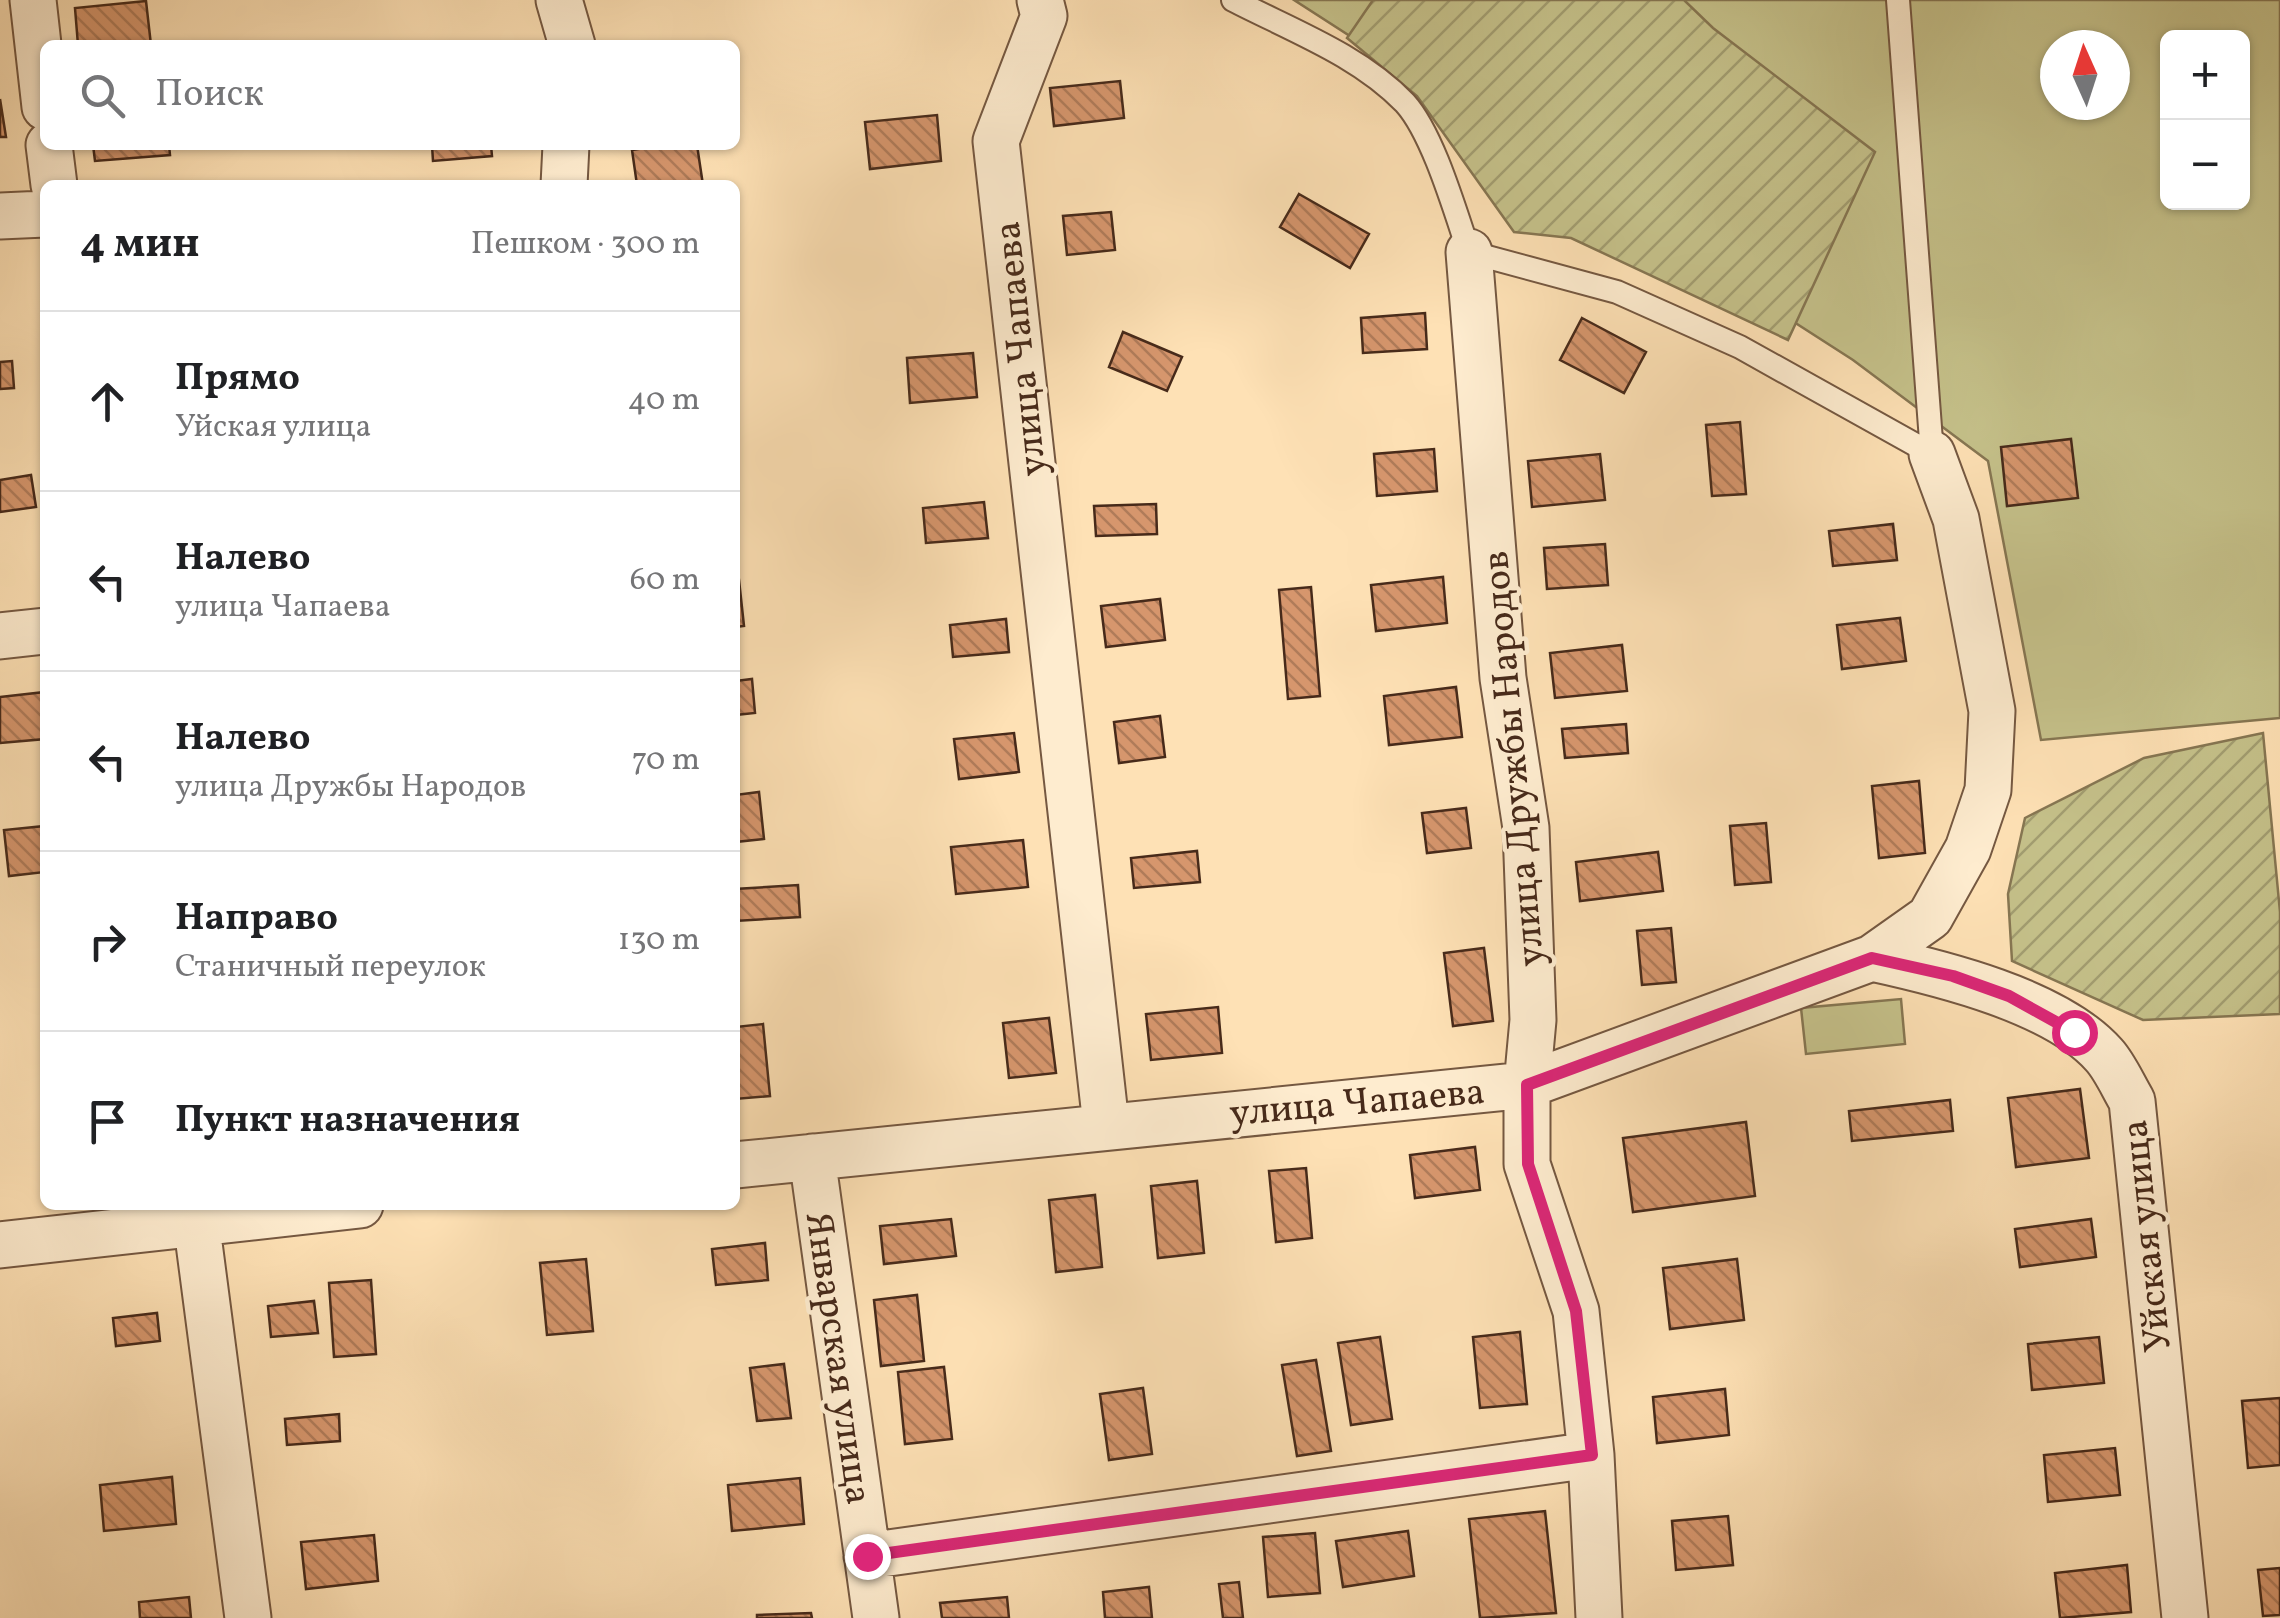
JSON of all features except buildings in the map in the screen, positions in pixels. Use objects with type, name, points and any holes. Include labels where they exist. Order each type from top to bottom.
[{"type":"street","points":[[33,0],[40,62]]},
{"type":"street","points":[[558,0],[570,40]]},
{"type":"street","name":"улица Чапаева","points":[[1049,5],[996,142],[1106,1125]]},
{"type":"street","points":[[50,150],[53,180]]},
{"type":"street","points":[[564,180],[566,150]]},
{"type":"street","points":[[0,216],[40,214]]},
{"type":"street","name":"улица Дружбы Народов","points":[[1469,252],[1503,678],[1526,828],[1534,1020],[1527,1085],[1528,1164],[1576,1311],[1592,1455],[1599,1618]]},
{"type":"street","name":"улица Чапаева","points":[[740,1164],[1527,1085],[1872,958],[1930,917],[1968,849],[1988,790],[1992,711],[1956,519],[1932,454]]},
{"type":"street","points":[[0,636],[40,632]]},
{"type":"street","name":"Уйская улица","points":[[1872,958],[1953,976],[2009,996],[2104,1054],[2132,1101],[2184,1618]]},
{"type":"street","name":"Январская улица","points":[[812,1157],[876,1618]]},
{"type":"street","points":[[0,1245],[196,1214],[269,1210]]},
{"type":"street","points":[[196,1214],[248,1618]]},
{"type":"street","points":[[867,1556],[1592,1455]]},
{"type":"lane","points":[[1233,0],[1353,61],[1407,105],[1444,177],[1469,252],[1617,292],[1740,347],[1932,454]]},
{"type":"lane","points":[[1898,0],[1932,454]]},
{"type":"shaded area","points":[[1294,0],[2280,0],[2280,718],[2041,740],[1988,461],[1853,360]]},
{"type":"shaded area","points":[[1373,0],[1684,0],[1713,28],[1875,152],[1788,340],[1571,238],[1514,232],[1417,96],[1347,38]]},
{"type":"shaded area","points":[[2263,733],[2280,912],[2280,1014],[2143,1020],[2012,961],[2008,894],[2025,818],[2144,758]]},
{"type":"shaded area","points":[[1901,999],[1905,1044],[1806,1054],[1801,1008]]},
{"type":"route","points":[[867,1556],[1592,1455],[1576,1311],[1528,1164],[1527,1085],[1872,958],[1953,976],[2009,996],[2074,1032]]}]
